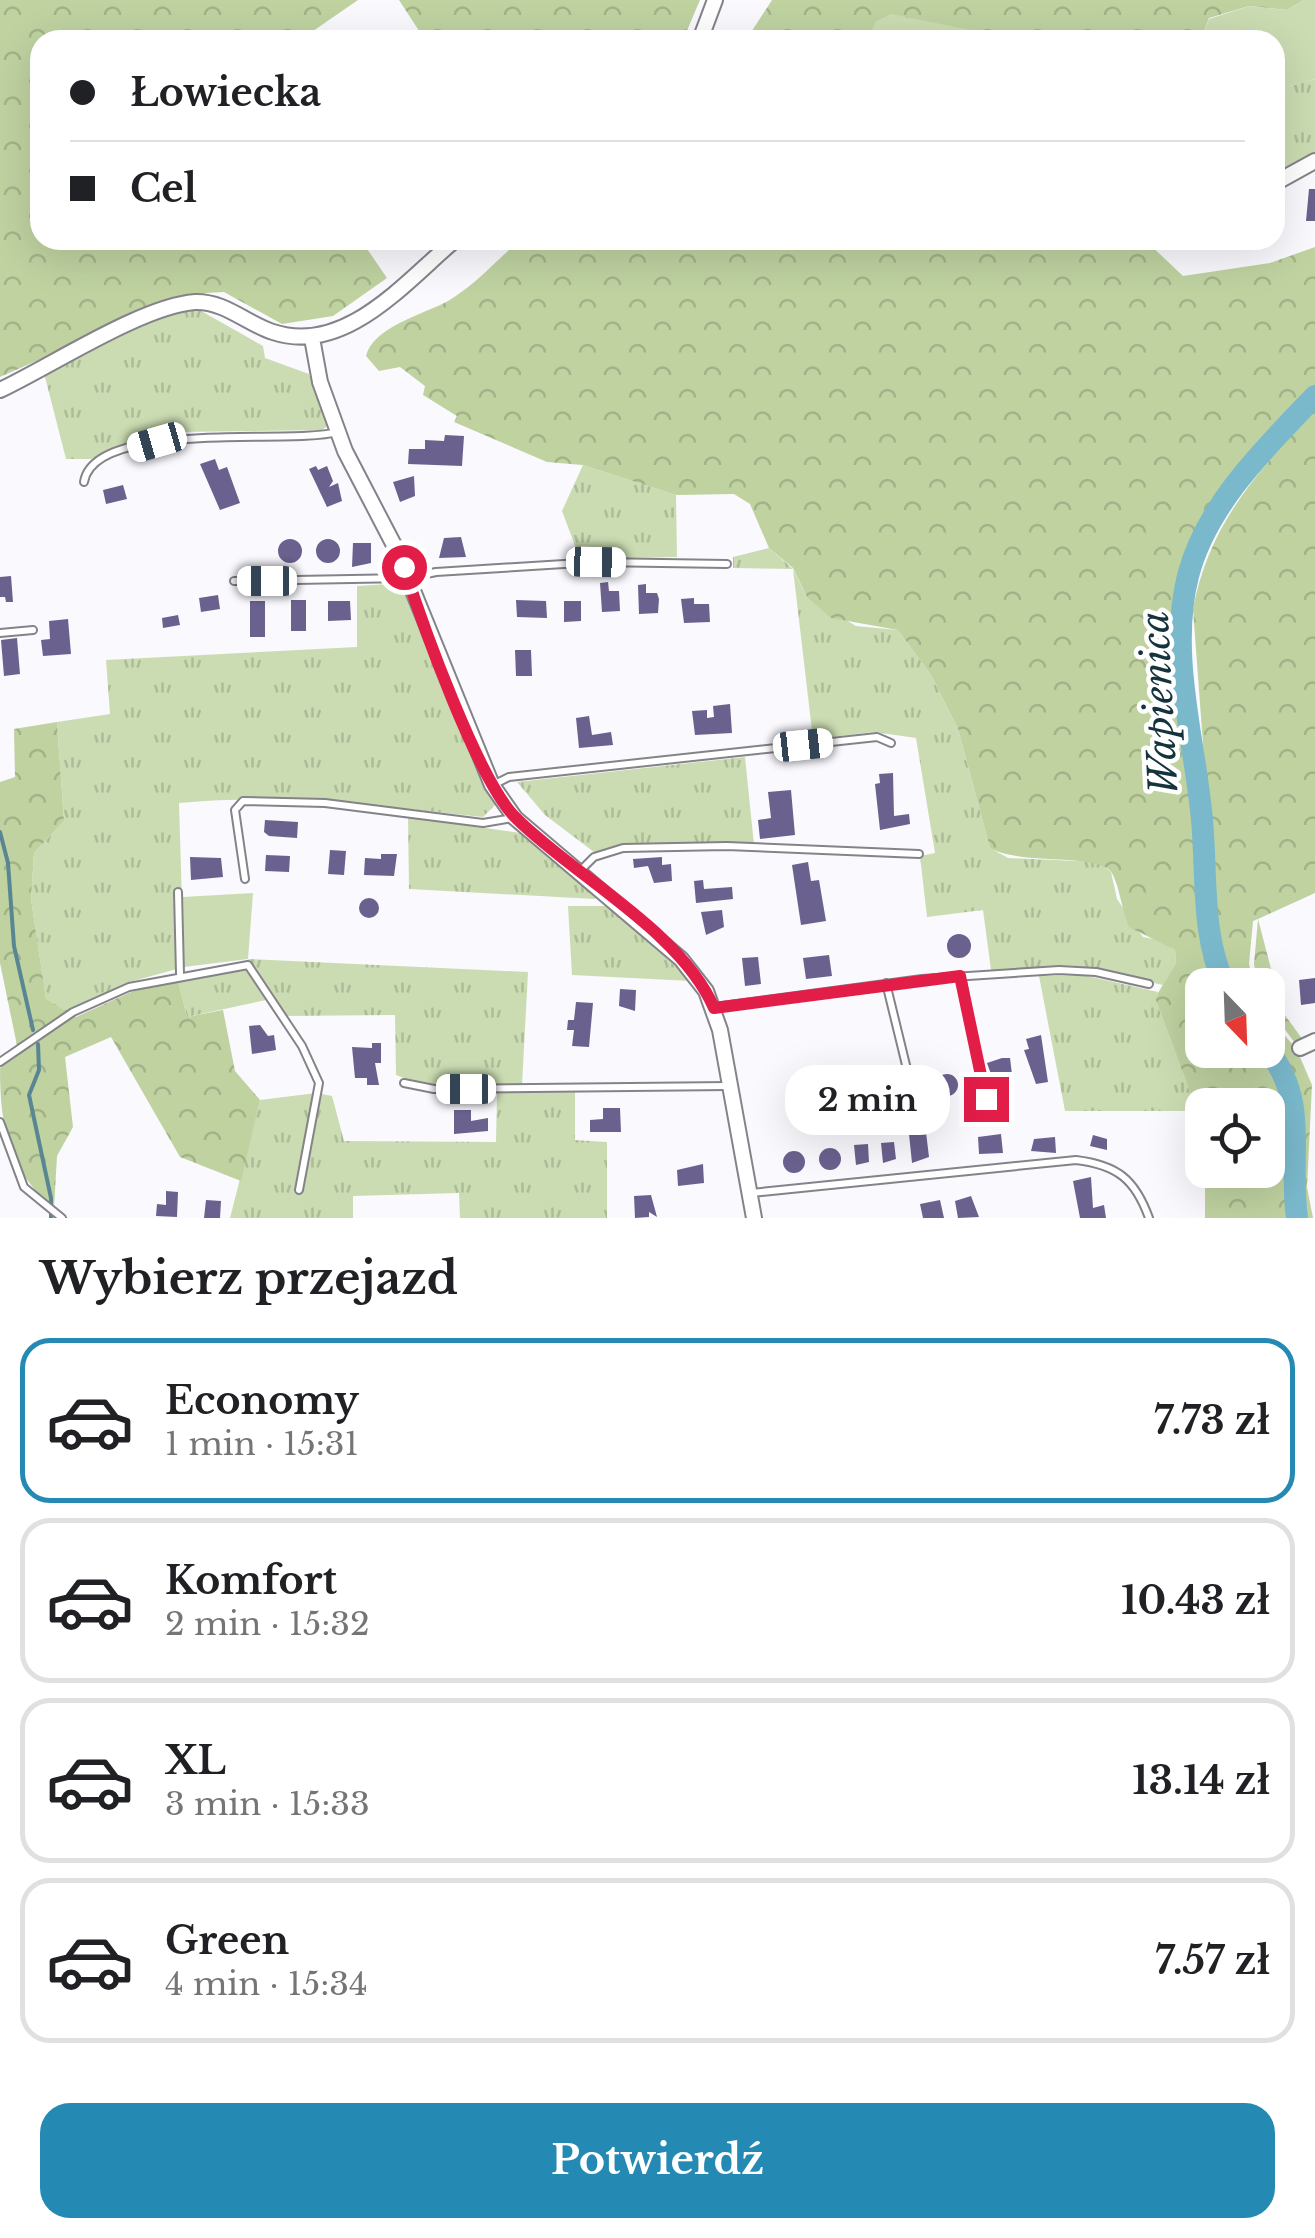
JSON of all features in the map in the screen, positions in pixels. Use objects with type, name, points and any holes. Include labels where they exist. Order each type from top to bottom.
[{"type":"street","points":[[704,30],[715,0]]},
{"type":"street","points":[[1285,177],[1315,161]]},
{"type":"street","points":[[0,390],[145,317],[184,304],[214,304],[270,332],[312,338],[340,331],[358,321],[443,250]]},
{"type":"street","points":[[312,338],[320,382],[338,431],[407,578],[492,785],[515,818],[682,959],[714,1008],[754,1218]]},
{"type":"street","points":[[1300,1048],[1315,1041]]},
{"type":"lane","points":[[84,482],[85,472],[97,461],[178,436],[338,431]]},
{"type":"lane","points":[[234,581],[407,578],[436,572],[596,562],[728,564]]},
{"type":"lane","points":[[0,633],[33,630]]},
{"type":"lane","points":[[492,785],[510,777],[858,739],[877,737],[891,743]]},
{"type":"lane","points":[[246,879],[235,810],[243,801],[325,803],[483,822],[515,818]]},
{"type":"lane","points":[[581,870],[594,857],[623,848],[727,846],[919,854]]},
{"type":"lane","points":[[178,892],[180,974]]},
{"type":"lane","points":[[0,1062],[74,1012],[129,987],[180,974],[248,965],[310,1058],[319,1094],[299,1190]]},
{"type":"lane","points":[[714,1008],[960,976],[1082,970],[1149,984]]},
{"type":"lane","points":[[960,976],[986,1099]]},
{"type":"lane","points":[[886,984],[915,1102]]},
{"type":"lane","points":[[404,1083],[434,1089],[730,1086]]},
{"type":"lane","points":[[0,1122],[18,1178],[43,1206],[60,1216]]},
{"type":"lane","points":[[750,1194],[1076,1160],[1104,1163],[1125,1176],[1148,1218]]},
{"type":"green space","points":[[0,0],[358,0],[314,30],[30,30],[30,250],[368,250],[387,278],[333,316],[282,324],[224,292],[188,294],[0,377]]},
{"type":"green space","points":[[399,0],[700,0],[687,30],[418,30]]},
{"type":"green space","points":[[772,0],[1304,0],[1287,10],[1249,6],[1209,18],[1205,30],[970,30],[891,14],[876,22],[872,30],[752,30]]},
{"type":"green space","points":[[1304,0],[1315,0],[1315,79],[1285,87],[1285,30],[1205,30],[1209,19],[1249,6],[1287,10]]},
{"type":"green space","points":[[891,13],[972,30],[872,30],[876,22]]},
{"type":"green space","points":[[1315,79],[1315,157],[1285,174],[1285,87]]},
{"type":"green space","points":[[1315,247],[1315,385],[1250,456],[1204,528],[1188,567],[1175,656],[1194,812],[1200,923],[1210,968],[1185,968],[1185,1068],[1269,1068],[1280,1088],[1188,1088],[1155,998],[1176,963],[1175,950],[1129,927],[1115,879],[1105,867],[1020,857],[990,848],[958,729],[931,675],[898,630],[831,618],[807,597],[793,568],[769,548],[750,504],[734,494],[676,495],[583,465],[547,462],[454,422],[457,416],[423,395],[425,386],[400,367],[379,371],[366,356],[378,337],[389,329],[458,295],[509,250],[1156,250],[1183,276],[1270,263]]},
{"type":"green space","points":[[196,308],[263,346],[265,358],[309,374],[329,425],[322,430],[177,432],[91,459],[66,459],[44,373],[150,321]]},
{"type":"green space","points":[[1315,409],[1315,893],[1253,921],[1250,968],[1226,968],[1218,947],[1193,609],[1211,550],[1239,500]]},
{"type":"green space","points":[[583,465],[676,495],[677,557],[580,559],[562,511]]},
{"type":"green space","points":[[769,548],[793,569],[733,568],[733,557]]},
{"type":"green space","points":[[793,569],[807,597],[856,626],[898,630],[931,675],[958,729],[990,848],[1008,858],[1099,862],[1111,872],[1117,899],[1143,937],[1159,940],[1175,950],[1176,963],[1163,985],[1092,969],[991,970],[983,910],[927,917],[920,856],[935,853],[916,738],[874,732],[813,739]]},
{"type":"green space","points":[[404,583],[496,804],[483,817],[293,800],[179,803],[184,967],[126,983],[67,1012],[46,1000],[31,899],[34,853],[64,821],[57,722],[110,714],[106,660],[357,647],[357,586]]},
{"type":"green space","points":[[57,722],[64,821],[34,853],[31,899],[46,999],[76,1017],[131,992],[178,980],[187,1017],[223,1010],[235,1071],[260,1100],[241,1181],[180,1157],[111,1037],[65,1057],[73,1127],[57,1156],[54,1208],[26,1178],[10,1145],[2,1109],[0,1068],[19,1055],[0,963],[0,782],[15,777],[14,729]]},
{"type":"green space","points":[[745,757],[754,845],[644,844],[594,852],[545,815],[517,782]]},
{"type":"green space","points":[[408,817],[521,833],[599,895],[595,899],[409,889]]},
{"type":"green space","points":[[253,893],[248,959],[184,967],[183,897]]},
{"type":"green space","points":[[568,906],[612,906],[691,981],[572,975]]},
{"type":"green space","points":[[1258,919],[1271,968],[1255,968]]},
{"type":"green space","points":[[248,959],[528,972],[522,1085],[420,1084],[396,1075],[395,1015],[284,1016]]},
{"type":"green space","points":[[241,967],[251,974],[266,1000],[187,1017],[178,980]]},
{"type":"green space","points":[[1083,975],[1158,992],[1155,998],[1188,1088],[1185,1088],[1185,1111],[1065,1111],[1039,976]]},
{"type":"green space","points":[[1285,1015],[1303,1040],[1295,1043],[1285,1030]]},
{"type":"green space","points":[[1285,1036],[1297,1050],[1312,1085],[1307,1187],[1313,1218],[1305,1218],[1301,1101],[1285,1062]]},
{"type":"green space","points":[[575,1092],[575,1140],[607,1142],[607,1218],[460,1218],[459,1193],[353,1196],[353,1218],[230,1218],[260,1100],[316,1093],[294,1192],[300,1194],[322,1094],[332,1096],[344,1141],[496,1142],[497,1093]]},
{"type":"green space","points":[[1285,1097],[1286,1218],[1205,1218],[1205,1188],[1285,1188]]},
{"type":"building","points":[[1309,189],[1315,189],[1315,221],[1306,221]]},
{"type":"building","points":[[445,435],[464,436],[462,466],[408,464],[409,449],[425,449],[425,440],[444,441]]},
{"type":"building","points":[[215,459],[219,470],[227,467],[240,503],[220,510],[200,464]]},
{"type":"building","points":[[316,466],[318,470],[327,466],[333,481],[329,487],[338,483],[342,501],[327,507],[309,469]]},
{"type":"building","points":[[414,476],[415,496],[400,502],[393,482]]},
{"type":"building","points":[[123,485],[127,499],[106,504],[103,490]]},
{"type":"building","points":[[461,537],[466,557],[439,558],[444,538]]},
{"type":"building","points":[[290,539],[302,551],[290,563],[278,551]]},
{"type":"building","points":[[328,539],[340,551],[328,563],[316,551]]},
{"type":"building","points":[[353,543],[371,543],[371,563],[352,567]]},
{"type":"building","points":[[11,576],[13,602],[6,602],[5,597],[0,597],[0,577]]},
{"type":"building","points":[[608,582],[609,591],[619,591],[620,611],[602,612],[600,583]]},
{"type":"building","points":[[646,584],[646,593],[657,593],[658,613],[639,614],[638,585]]},
{"type":"building","points":[[218,595],[220,609],[201,612],[199,598]]},
{"type":"building","points":[[694,598],[694,604],[709,604],[710,622],[684,623],[681,599]]},
{"type":"building","points":[[291,600],[306,600],[306,631],[291,631]]},
{"type":"building","points":[[516,600],[546,601],[547,618],[517,617]]},
{"type":"building","points":[[250,601],[265,601],[265,637],[250,637]]},
{"type":"building","points":[[328,601],[350,601],[351,620],[328,621]]},
{"type":"building","points":[[564,601],[581,601],[581,621],[564,622]]},
{"type":"building","points":[[178,615],[180,625],[163,628],[162,618]]},
{"type":"building","points":[[68,619],[71,654],[43,656],[41,640],[50,639],[49,621]]},
{"type":"building","points":[[17,638],[20,674],[4,676],[1,640]]},
{"type":"building","points":[[515,650],[531,650],[532,676],[516,676]]},
{"type":"building","points":[[730,704],[732,733],[695,735],[692,711],[707,710],[707,718],[714,717],[713,706]]},
{"type":"building","points":[[589,716],[592,735],[611,732],[613,745],[579,748],[576,718]]},
{"type":"building","points":[[893,773],[894,816],[909,814],[910,824],[880,830],[875,784],[880,783],[879,774]]},
{"type":"building","points":[[791,790],[795,835],[760,839],[758,820],[771,818],[768,792]]},
{"type":"building","points":[[265,820],[298,822],[297,838],[269,836],[264,832]]},
{"type":"building","points":[[330,850],[346,851],[344,875],[328,874]]},
{"type":"building","points":[[381,854],[397,854],[394,876],[364,875],[365,858],[381,859]]},
{"type":"building","points":[[266,855],[290,856],[289,872],[265,871]]},
{"type":"building","points":[[190,857],[221,858],[223,877],[191,880]]},
{"type":"building","points":[[662,857],[662,865],[671,864],[672,881],[654,883],[648,866],[634,868],[633,859]]},
{"type":"building","points":[[808,862],[811,881],[819,880],[826,921],[801,925],[792,865]]},
{"type":"building","points":[[703,880],[704,889],[732,887],[733,899],[696,903],[694,881]]},
{"type":"building","points":[[369,898],[379,908],[369,918],[359,908]]},
{"type":"building","points":[[722,910],[724,927],[706,935],[701,912]]},
{"type":"building","points":[[959,934],[971,946],[959,958],[947,946]]},
{"type":"building","points":[[829,955],[832,976],[806,979],[803,958]]},
{"type":"building","points":[[758,957],[761,984],[745,986],[742,958]]},
{"type":"building","points":[[1315,978],[1315,1003],[1301,1005],[1299,980]]},
{"type":"building","points":[[620,989],[636,990],[635,1011],[619,1006]]},
{"type":"building","points":[[576,1002],[593,1003],[589,1047],[572,1046],[574,1030],[567,1030],[568,1020],[574,1020]]},
{"type":"building","points":[[260,1025],[268,1036],[274,1035],[276,1050],[252,1054],[249,1026]]},
{"type":"building","points":[[1041,1035],[1048,1082],[1036,1084],[1024,1050],[1029,1049],[1026,1039]]},
{"type":"building","points":[[372,1043],[381,1043],[381,1063],[375,1063],[379,1085],[367,1085],[367,1078],[355,1078],[352,1047],[372,1048]]},
{"type":"building","points":[[1010,1058],[1014,1091],[998,1094],[987,1063]]},
{"type":"building","points":[[947,1074],[955,1077],[955,1093],[947,1096],[939,1093],[936,1085],[939,1077]]},
{"type":"building","points":[[877,1081],[882,1111],[867,1114],[860,1085]]},
{"type":"building","points":[[603,1108],[620,1108],[621,1132],[590,1132],[590,1120],[603,1119]]},
{"type":"building","points":[[454,1110],[471,1110],[471,1121],[488,1118],[488,1131],[454,1134]]},
{"type":"building","points":[[926,1132],[929,1157],[912,1163],[909,1134]]},
{"type":"building","points":[[1001,1134],[1003,1153],[979,1154],[978,1137]]},
{"type":"building","points":[[1093,1135],[1107,1139],[1107,1150],[1090,1146]]},
{"type":"building","points":[[1055,1137],[1056,1153],[1031,1151],[1034,1139]]},
{"type":"building","points":[[894,1142],[896,1159],[883,1163],[881,1143]]},
{"type":"building","points":[[868,1144],[869,1162],[856,1165],[854,1145]]},
{"type":"building","points":[[830,1148],[838,1151],[838,1167],[830,1170],[822,1167],[819,1159],[822,1151]]},
{"type":"building","points":[[794,1151],[802,1154],[802,1170],[794,1173],[786,1170],[783,1162],[786,1154]]},
{"type":"building","points":[[703,1164],[704,1183],[678,1186],[677,1170]]},
{"type":"building","points":[[1091,1177],[1093,1208],[1104,1205],[1106,1218],[1080,1218],[1073,1181]]},
{"type":"building","points":[[166,1191],[178,1192],[177,1217],[156,1216],[157,1204],[166,1205]]},
{"type":"building","points":[[651,1195],[657,1217],[649,1212],[649,1217],[635,1218],[634,1196]]},
{"type":"building","points":[[971,1196],[979,1217],[958,1218],[955,1201]]},
{"type":"building","points":[[206,1200],[221,1201],[220,1218],[204,1218]]},
{"type":"building","points":[[940,1200],[944,1218],[923,1218],[920,1204]]},
{"type":"waterway","name":"Wapienica","points":[[1218,968],[1208,926],[1199,790],[1182,667],[1181,636],[1188,576],[1223,501],[1315,396]]},
{"type":"waterway","points":[[0,832],[8,863],[14,946],[33,1030]]},
{"type":"waterway","points":[[38,1044],[39,1070],[29,1095],[51,1198],[51,1218]]},
{"type":"waterway","name":"Wapienica","points":[[1280,1068],[1293,1110],[1297,1218]]},
{"type":"route","points":[[404,567],[474,745],[508,809],[682,959],[714,1008],[732,1002],[960,976],[986,1099]]}]
